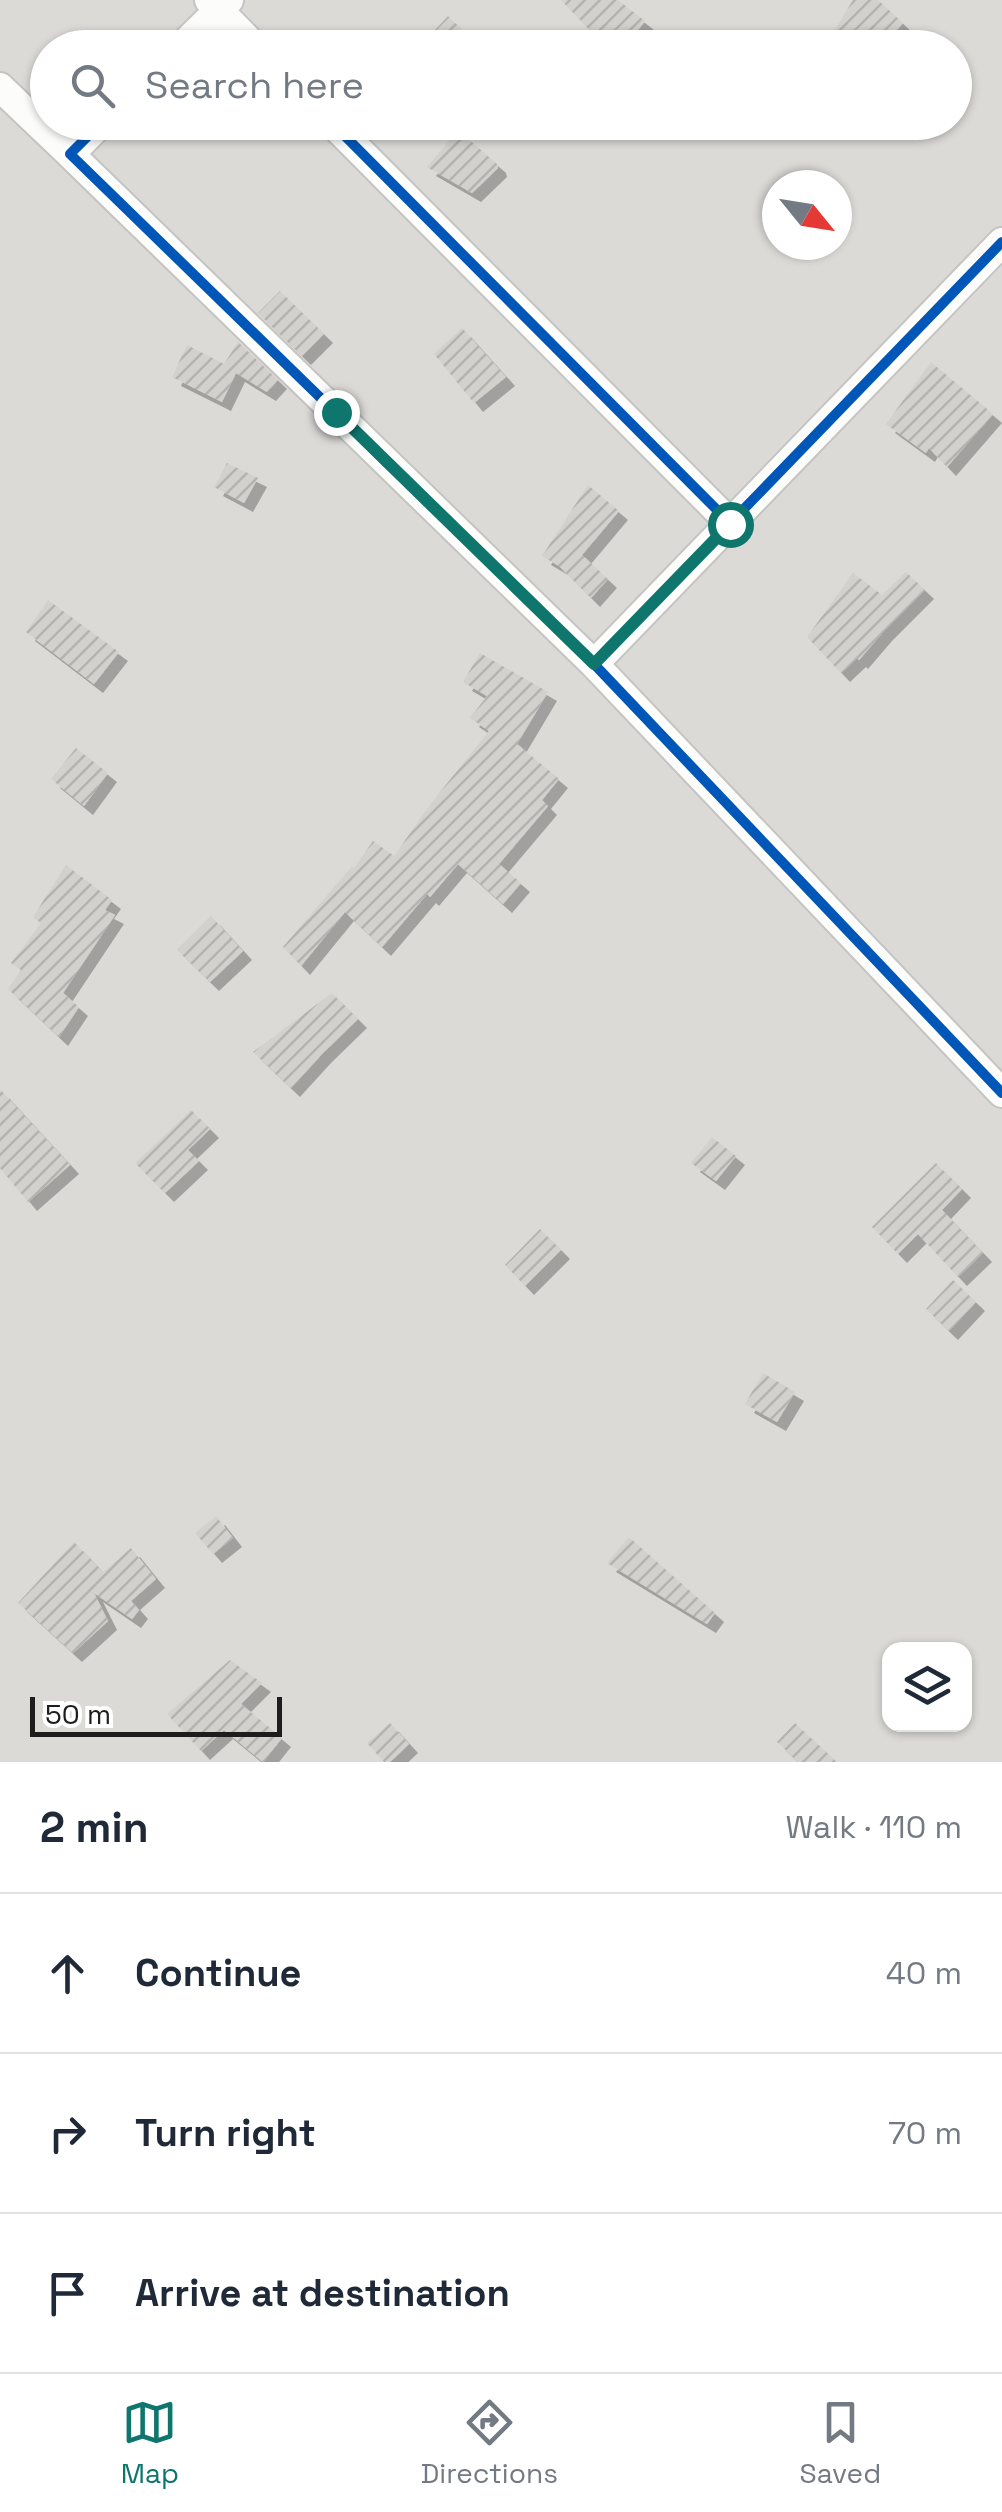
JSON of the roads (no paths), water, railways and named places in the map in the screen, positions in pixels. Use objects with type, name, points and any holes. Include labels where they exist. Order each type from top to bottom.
[{"type":"street","points":[[196,30],[219,3],[241,30]]},
{"type":"street","points":[[0,87],[30,116]]},
{"type":"street","points":[[55,140],[594,664],[1002,1094]]},
{"type":"street","points":[[70,154],[84,140]]},
{"type":"street","points":[[349,140],[730,524]]},
{"type":"street","points":[[594,664],[1002,242]]}]
